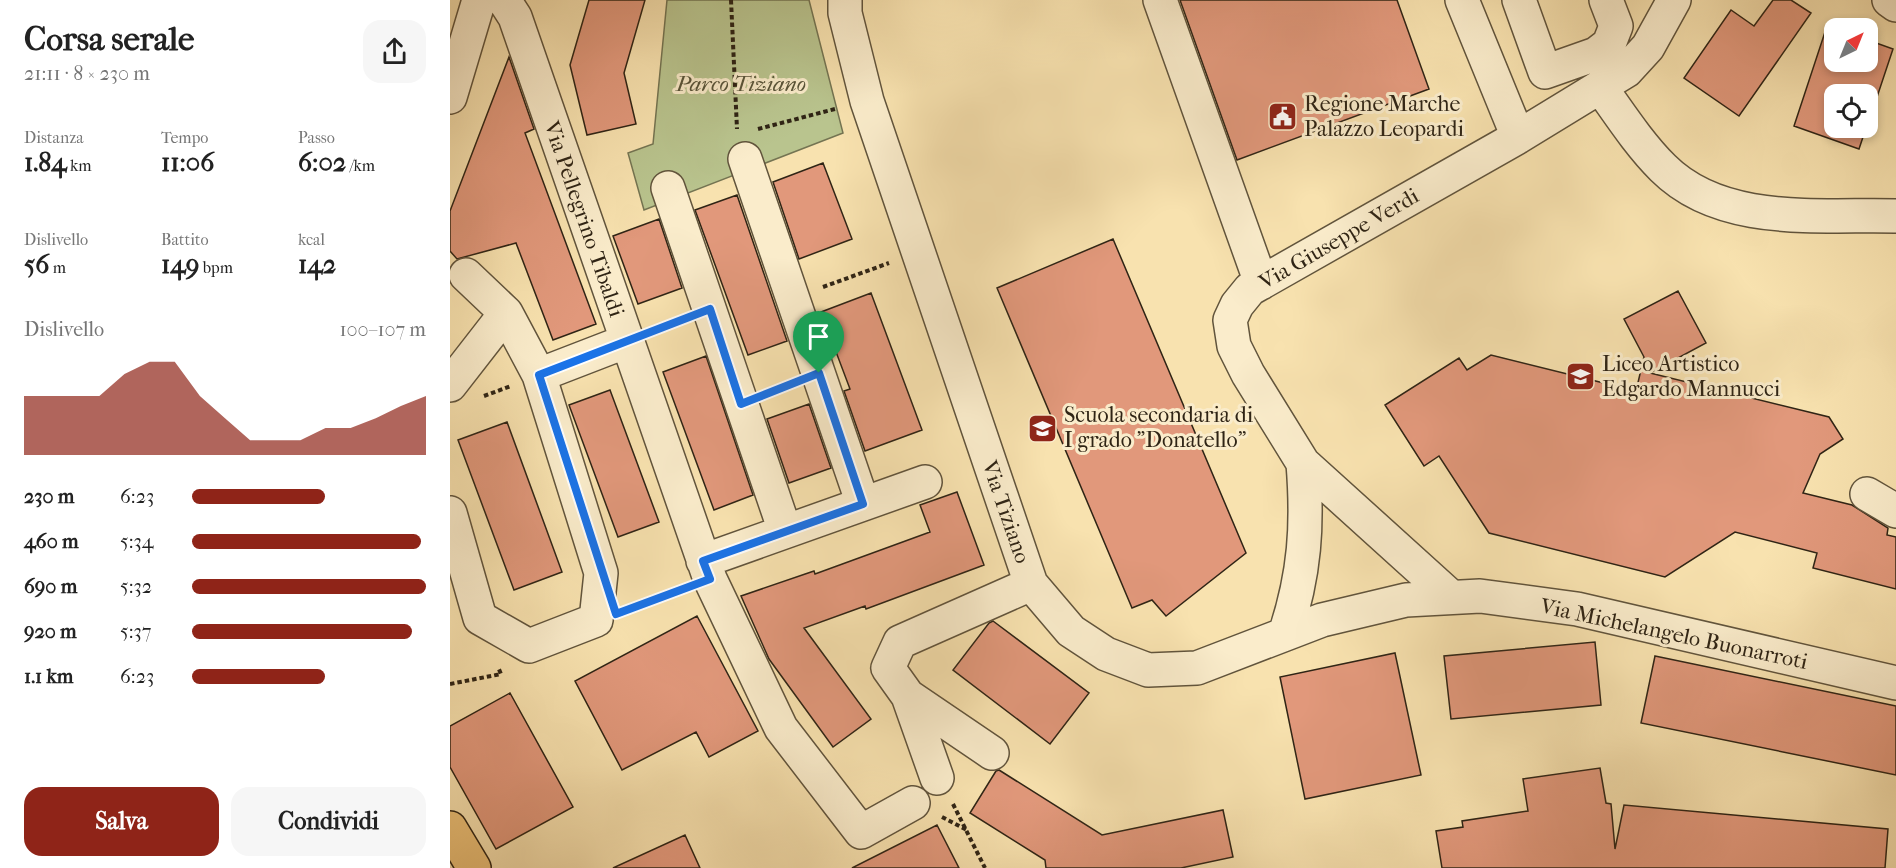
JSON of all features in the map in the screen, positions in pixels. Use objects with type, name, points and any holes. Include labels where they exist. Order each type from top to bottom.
[{"type":"main road","points":[[450,828],[474,868]]},
{"type":"main road","points":[[450,859],[460,868]]},
{"type":"street","points":[[450,98],[479,0]]},
{"type":"street","name":"Via Pellegrino Tibaldi","points":[[504,0],[515,17],[706,570],[781,728],[861,832],[913,802]]},
{"type":"street","name":"Via Tiziano","points":[[845,0],[845,12],[867,101],[916,252],[1031,584],[1071,631],[1106,654],[1148,670],[1197,668],[1322,620],[1406,600],[1450,597]]},
{"type":"street","points":[[1160,0],[1261,283]]},
{"type":"street","points":[[1462,0],[1518,137]]},
{"type":"street","points":[[1519,0],[1545,72],[1596,54],[1609,44],[1616,26],[1606,0]]},
{"type":"street","name":"Via Giuseppe Verdi","points":[[1450,597],[1303,463],[1239,359],[1230,333],[1230,320],[1237,305],[1250,290],[1261,283],[1601,88],[1638,60],[1674,0]]},
{"type":"street","points":[[1889,0],[1896,5]]},
{"type":"street","points":[[1601,88],[1636,137],[1665,170],[1725,205],[1754,210],[1896,216]]},
{"type":"street","points":[[744,142],[863,504]]},
{"type":"street","points":[[668,188],[785,531]]},
{"type":"street","points":[[450,513],[480,618],[529,646],[596,620],[601,573],[539,375],[506,313],[466,275]]},
{"type":"street","points":[[450,385],[506,313]]},
{"type":"street","points":[[539,375],[627,341]]},
{"type":"street","name":"Via Giuseppe Verdi","points":[[1285,634],[1294,606],[1306,548],[1307,508],[1303,463]]},
{"type":"street","points":[[706,570],[785,531],[925,482]]},
{"type":"street","points":[[1867,494],[1896,511]]},
{"type":"street","points":[[937,778],[908,696],[888,668],[900,642],[1031,584]]},
{"type":"street","name":"Via Michelangelo Buonarroti","points":[[1450,597],[1480,596],[1577,609],[1896,683]]},
{"type":"street","points":[[908,696],[992,753]]},
{"type":"path","points":[[731,0],[744,142],[867,101]]},
{"type":"path","points":[[794,298],[916,252]]},
{"type":"path","points":[[627,341],[710,309]]},
{"type":"path","points":[[741,404],[819,373]]},
{"type":"path","points":[[483,396],[539,375]]},
{"type":"path","points":[[627,610],[706,570]]},
{"type":"path","points":[[450,684],[501,674],[497,663]]},
{"type":"path","points":[[937,778],[968,830],[984,868]]},
{"type":"green space","name":"Parco Tiziano","points":[[667,0],[809,0],[843,133],[644,210],[628,153],[653,144]]},
{"type":"building","points":[[589,0],[645,0],[624,73],[636,124],[587,135],[570,65]]},
{"type":"building","name":"Regione Marche Palazzo Leopardi","points":[[1180,0],[1397,0],[1429,89],[1237,160]]},
{"type":"building","points":[[1773,0],[1791,0],[1811,13],[1739,116],[1684,78],[1731,10],[1754,26]]},
{"type":"building","points":[[1824,35],[1824,72],[1878,72],[1878,44],[1893,49],[1878,94],[1878,84],[1824,84],[1824,137],[1794,126]]},
{"type":"building","points":[[509,57],[534,129],[525,133],[596,324],[553,340],[516,243],[457,259],[450,251],[450,211]]},
{"type":"building","points":[[1828,138],[1863,138],[1859,149]]},
{"type":"building","points":[[823,163],[852,239],[799,259],[773,182]]},
{"type":"building","points":[[737,195],[787,341],[748,355],[695,210]]},
{"type":"building","points":[[659,219],[682,288],[638,304],[613,236]]},
{"type":"building","points":[[1113,239],[1246,553],[1166,616],[1152,600],[1132,608],[997,288]]},
{"type":"building","points":[[1678,291],[1706,343],[1650,373],[1829,417],[1843,439],[1820,454],[1803,493],[1852,505],[1888,528],[1887,535],[1896,537],[1896,589],[1813,568],[1817,553],[1735,532],[1665,577],[1489,533],[1439,456],[1424,466],[1385,405],[1459,358],[1467,370],[1491,355],[1636,391],[1644,357],[1624,319]]},
{"type":"building","points":[[871,293],[922,430],[865,451],[844,391],[850,389],[821,312]]},
{"type":"building","points":[[706,356],[753,495],[714,510],[663,372]]},
{"type":"building","points":[[610,390],[659,522],[618,537],[569,405]]},
{"type":"building","points":[[809,404],[831,468],[789,483],[767,419]]},
{"type":"building","points":[[507,422],[562,572],[514,590],[458,440]]},
{"type":"building","points":[[957,492],[984,565],[866,609],[865,606],[804,628],[871,719],[833,747],[769,659],[741,596],[814,571],[815,574],[930,532],[920,505]]},
{"type":"building","points":[[697,616],[758,731],[709,757],[696,732],[622,770],[575,681]]},
{"type":"building","points":[[993,621],[1089,693],[1050,744],[953,670],[989,623]]},
{"type":"building","points":[[1595,642],[1601,705],[1451,719],[1444,656]]},
{"type":"building","points":[[1395,653],[1421,775],[1305,799],[1280,677]]},
{"type":"building","points":[[1655,656],[1896,706],[1896,775],[1641,723]]},
{"type":"building","points":[[510,693],[573,807],[496,849],[450,767],[450,726]]},
{"type":"building","points":[[1600,768],[1606,803],[1611,804],[1615,849],[1624,805],[1888,829],[1885,868],[1442,868],[1436,831],[1463,827],[1462,821],[1528,811],[1523,779]]},
{"type":"building","points":[[999,770],[1102,835],[1223,810],[1233,857],[1181,868],[1046,868],[1045,860],[970,813],[996,771]]},
{"type":"building","points":[[937,825],[959,868],[852,868]]},
{"type":"building","points":[[685,835],[700,868],[613,868]]},
{"type":"place","name":"Regione Marche Palazzo Leopardi","points":[[1283,117]]},
{"type":"place","name":"Liceo Artistico Edgardo Mannucci","points":[[1581,377]]},
{"type":"place","name":"Scuola secondaria di I grado \"Donatello\"","points":[[1043,428]]},
{"type":"route","points":[[710,309],[741,404],[819,373],[863,504],[703,561],[710,579],[616,614],[539,375],[710,309]]}]
